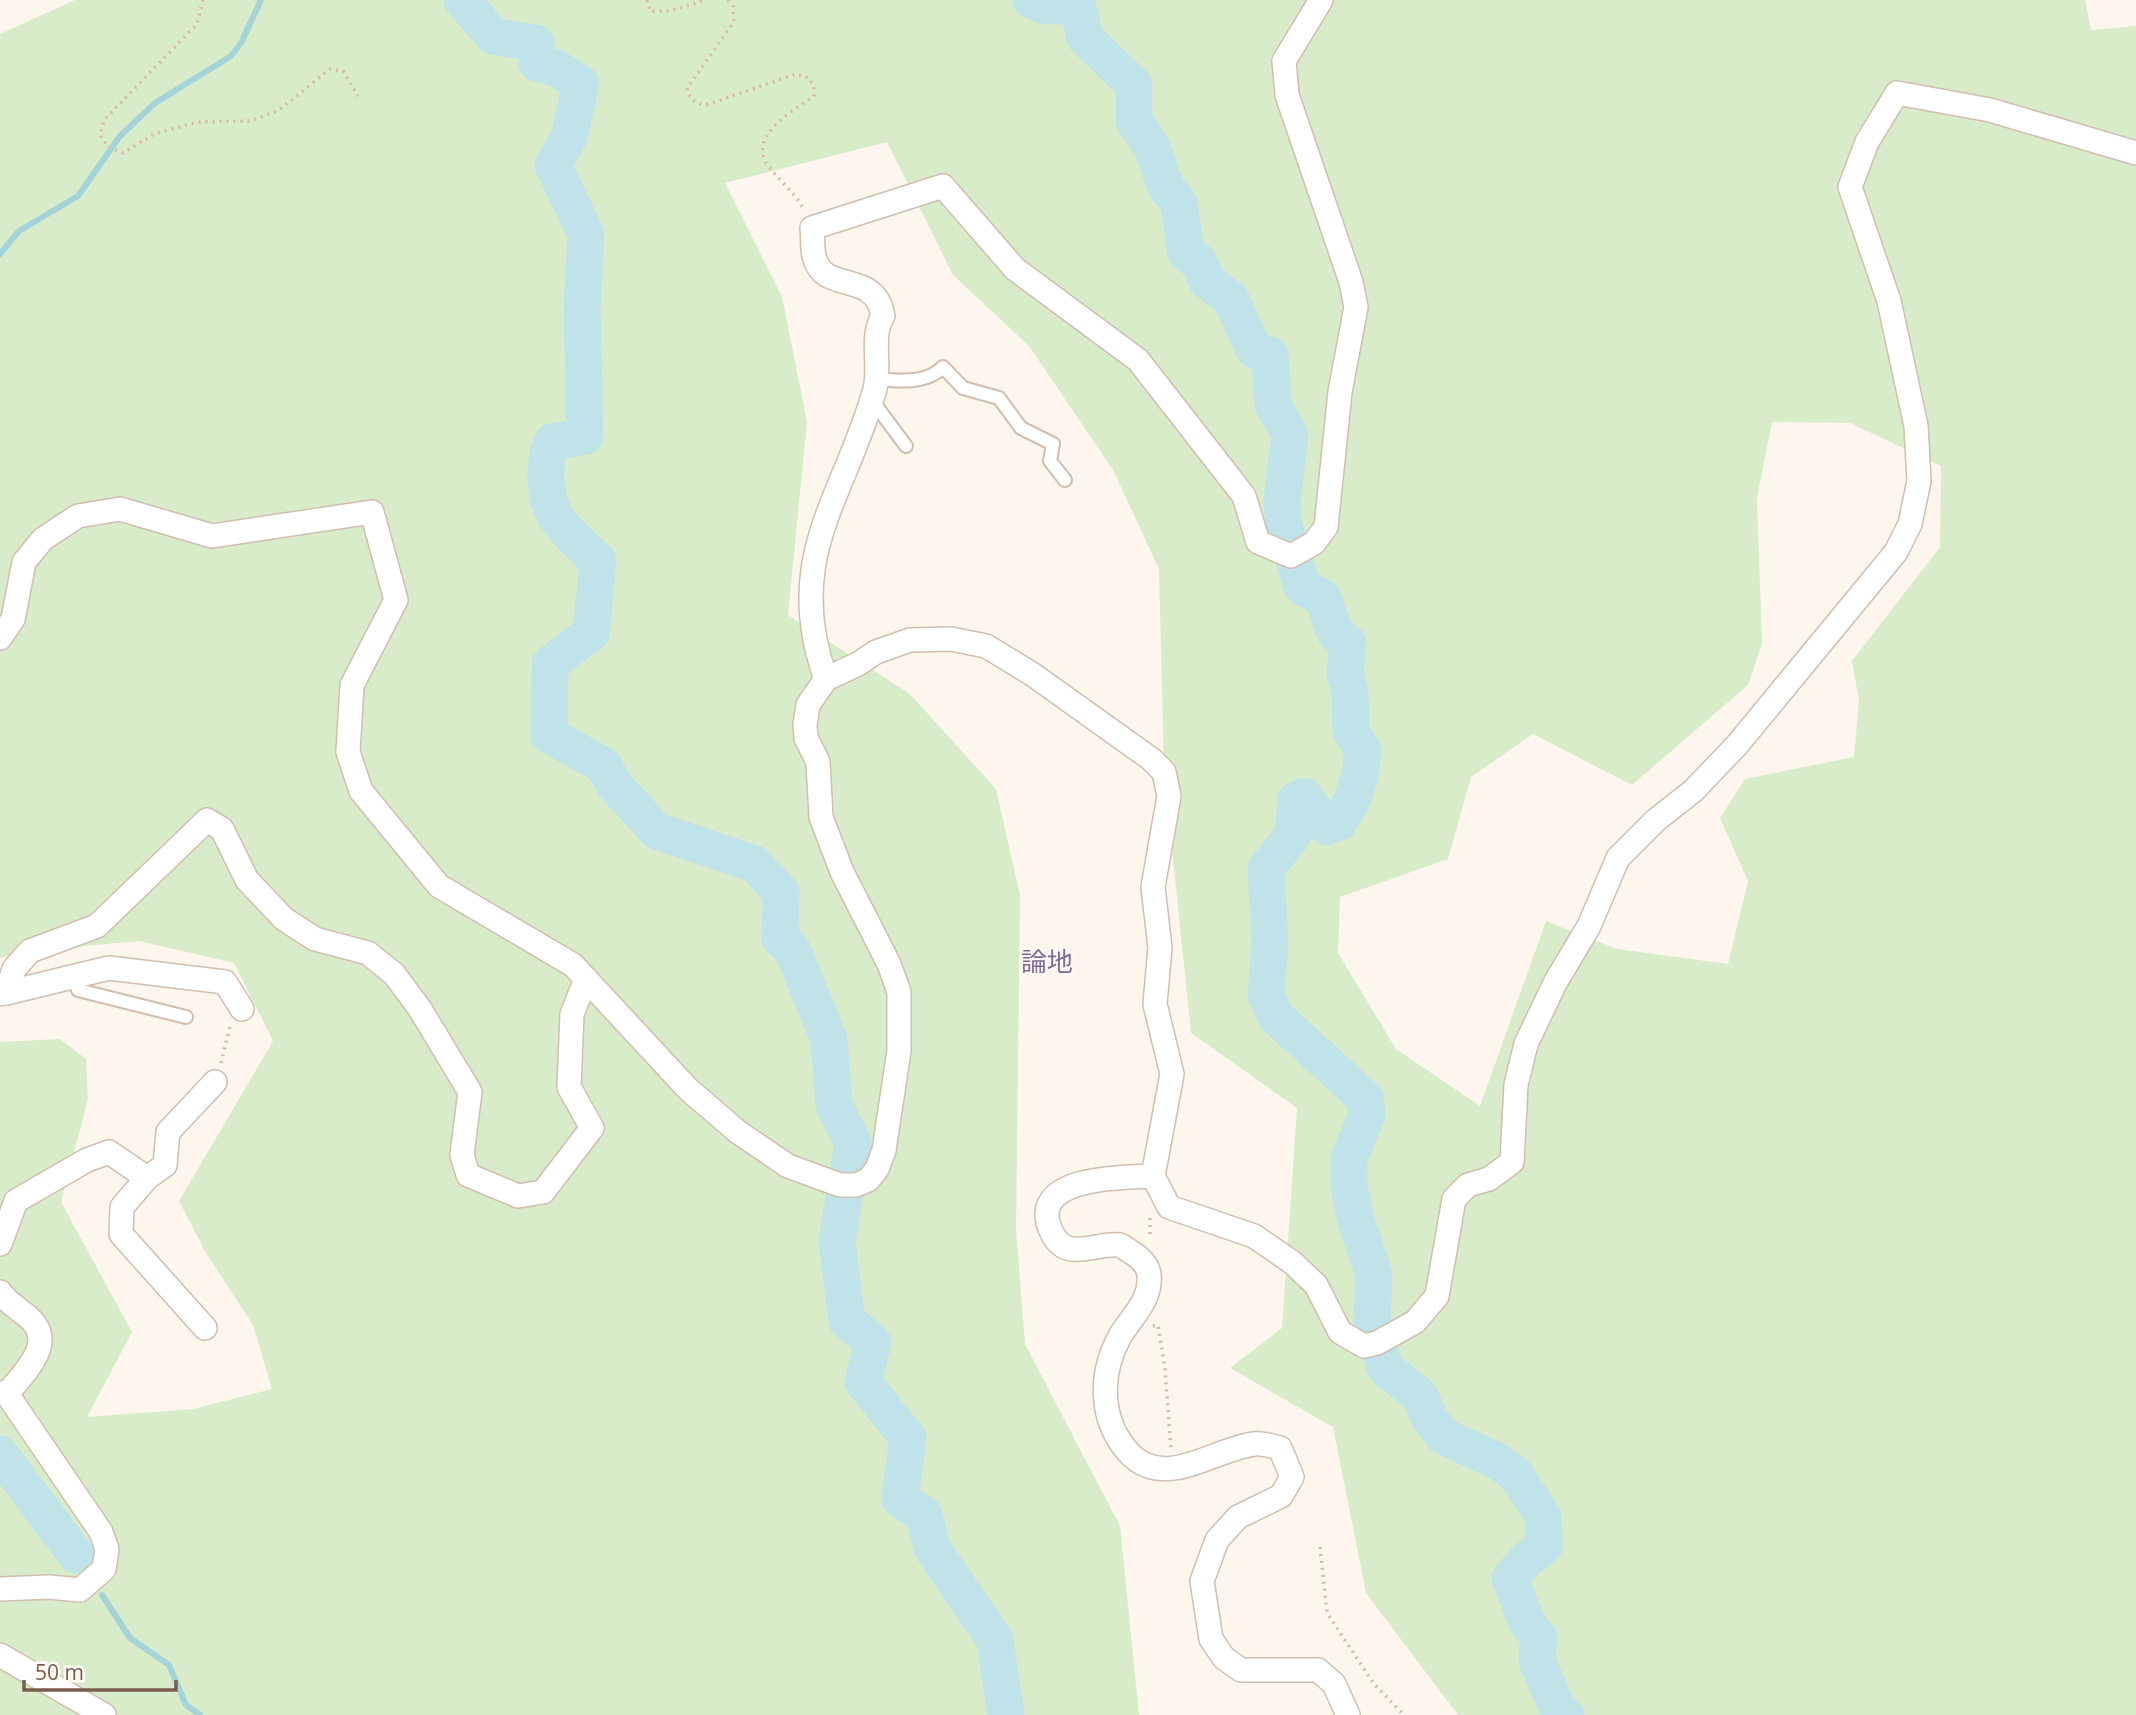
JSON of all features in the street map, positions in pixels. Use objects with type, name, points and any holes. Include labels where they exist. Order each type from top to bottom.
[{"type":"street","points":[[826,679],[816,653],[811,574],[814,552],[874,389],[876,328],[883,316],[878,298],[868,288],[841,282],[820,267],[814,257],[812,228],[943,186],[1014,269],[1138,360],[1244,496],[1258,542],[1291,556],[1305,551],[1326,527],[1340,392],[1356,306],[1351,282],[1287,95],[1284,61],[1321,0]]},
{"type":"street","points":[[0,638],[13,619],[24,562],[43,539],[78,516],[120,509],[212,536],[372,512],[396,600],[352,685],[348,752],[361,791],[439,886],[573,965],[688,1089],[770,1156],[811,1176],[840,1185],[856,1185],[868,1180],[877,1169],[888,1131],[897,1065],[899,992],[889,964],[842,872],[821,817],[818,761],[806,738],[804,725],[808,705],[826,679],[876,652],[911,640],[951,639],[986,646],[1032,674],[1145,754],[1164,772],[1169,796],[1153,887],[1160,948],[1155,1004],[1172,1074],[1153,1176],[1169,1208],[1254,1236],[1293,1263],[1316,1285],[1340,1332],[1351,1341],[1364,1346],[1377,1343],[1415,1322],[1437,1296],[1454,1199],[1468,1185],[1489,1180],[1512,1162],[1516,1085],[1526,1044],[1555,983],[1589,926],[1618,858],[1656,820],[1693,791],[1737,745],[1896,552],[1910,524],[1919,481],[1916,426],[1889,301],[1850,187],[1867,142],[1897,93],[1990,110],[2136,153]]},
{"type":"street","points":[[3,994],[14,969],[30,951],[97,926],[207,820],[222,829],[247,880],[284,919],[315,939],[368,953],[394,974],[436,1033],[470,1091],[462,1154],[468,1175],[518,1196],[543,1192],[592,1128],[569,1087],[572,1014],[586,979]]},
{"type":"street","points":[[3,994],[109,968],[225,982],[242,1009]]},
{"type":"street","points":[[205,1328],[121,1234],[122,1207],[147,1178],[165,1165],[168,1132],[215,1082]]},
{"type":"street","points":[[0,1244],[16,1200],[87,1160],[109,1152],[147,1178]]},
{"type":"street","points":[[1153,1176],[1098,1177],[1055,1196],[1047,1209],[1048,1224],[1058,1244],[1071,1250],[1120,1245],[1145,1263],[1149,1274],[1146,1297],[1125,1330],[1105,1374],[1106,1404],[1113,1434],[1140,1464],[1161,1470],[1255,1443],[1280,1448],[1292,1477],[1280,1496],[1238,1517],[1217,1540],[1202,1581],[1211,1639],[1224,1658],[1241,1670],[1318,1670],[1334,1684],[1348,1715]]},
{"type":"street","points":[[0,1292],[32,1320],[40,1332],[41,1350],[4,1394],[101,1532],[107,1549],[104,1569],[80,1590],[49,1587],[0,1589]]},
{"type":"street","points":[[0,1655],[104,1715]]},
{"type":"lane","points":[[906,446],[874,389],[898,381],[933,377],[943,367],[963,388],[999,398],[1021,428],[1053,444],[1051,461],[1065,480]]},
{"type":"lane","points":[[74,977],[78,990],[186,1017]]},
{"type":"path","points":[[203,0],[197,24],[104,120],[100,135],[108,147],[123,153],[153,134],[198,122],[251,121],[279,110],[330,69],[344,71],[358,96]]},
{"type":"path","points":[[647,0],[650,11],[660,13],[706,0]]},
{"type":"path","points":[[728,0],[733,6],[734,22],[696,71],[687,88],[689,96],[695,103],[706,104],[796,74],[808,78],[814,87],[814,96],[774,125],[765,138],[764,150],[766,164],[798,199],[812,228]]},
{"type":"path","points":[[215,1082],[230,1025],[242,1009]]},
{"type":"path","points":[[1125,1330],[1158,1325],[1172,1438],[1170,1468]]},
{"type":"path","points":[[1320,1547],[1328,1613],[1374,1684],[1404,1715]]},
{"type":"green space","points":[[75,0],[2085,0],[2091,30],[2136,26],[2136,1715],[1458,1715],[1366,1593],[1333,1427],[1230,1368],[1282,1328],[1297,1108],[1191,1033],[1164,772],[1159,569],[1113,470],[1029,346],[953,275],[887,142],[725,183],[782,297],[807,422],[788,615],[910,694],[996,789],[1020,895],[1016,1229],[1025,1344],[1120,1526],[1139,1715],[0,1715],[0,1042],[60,1039],[86,1059],[88,1099],[61,1202],[132,1332],[87,1417],[193,1409],[272,1389],[253,1325],[206,1253],[179,1201],[273,1041],[234,963],[139,941],[30,951],[0,958],[0,34]],"holes":[[[1772,422],[1850,423],[1941,466],[1940,547],[1852,661],[1859,701],[1854,757],[1745,779],[1720,818],[1748,881],[1728,964],[1617,949],[1546,921],[1480,1106],[1396,1049],[1338,953],[1340,897],[1448,859],[1471,777],[1533,734],[1632,785],[1748,685],[1762,644],[1757,498]]]},
{"type":"waterway","points":[[0,254],[19,231],[78,196],[120,136],[155,103],[231,56],[241,43],[261,0]]},
{"type":"waterway","points":[[462,0],[493,36],[536,43],[537,63],[556,68],[581,84],[569,137],[553,165],[586,234],[582,306],[585,436],[552,442],[547,460],[546,480],[556,517],[570,535],[598,561],[591,633],[550,664],[549,735],[604,766],[615,786],[657,831],[755,864],[781,892],[780,938],[792,949],[829,1039],[834,1105],[853,1143],[837,1242],[847,1321],[873,1342],[863,1382],[908,1438],[900,1499],[924,1515],[932,1548],[995,1640],[1006,1715]]},
{"type":"waterway","points":[[1031,0],[1042,5],[1078,7],[1085,38],[1134,85],[1134,121],[1152,147],[1165,185],[1179,203],[1186,253],[1199,262],[1207,281],[1231,299],[1254,350],[1270,355],[1273,405],[1290,435],[1282,501],[1284,526],[1302,587],[1323,598],[1335,633],[1348,643],[1345,674],[1350,692],[1351,731],[1363,751],[1360,775],[1352,800],[1339,822],[1327,827],[1304,796],[1296,800],[1293,835],[1266,869],[1270,943],[1266,996],[1276,1017],[1365,1098],[1367,1115],[1349,1158],[1349,1185],[1355,1217],[1374,1275],[1372,1321],[1385,1368],[1420,1396],[1430,1419],[1443,1436],[1499,1462],[1515,1474],[1543,1516],[1544,1547],[1527,1559],[1510,1578],[1527,1623],[1539,1637],[1537,1661],[1556,1705],[1566,1715]]},
{"type":"waterway","points":[[0,1454],[76,1555]]},
{"type":"waterway","points":[[76,1555],[82,1564]]},
{"type":"waterway","points":[[102,1595],[130,1638],[169,1665],[186,1705],[200,1715]]},
{"type":"district","name":"論地","points":[[1047,962]]}]
